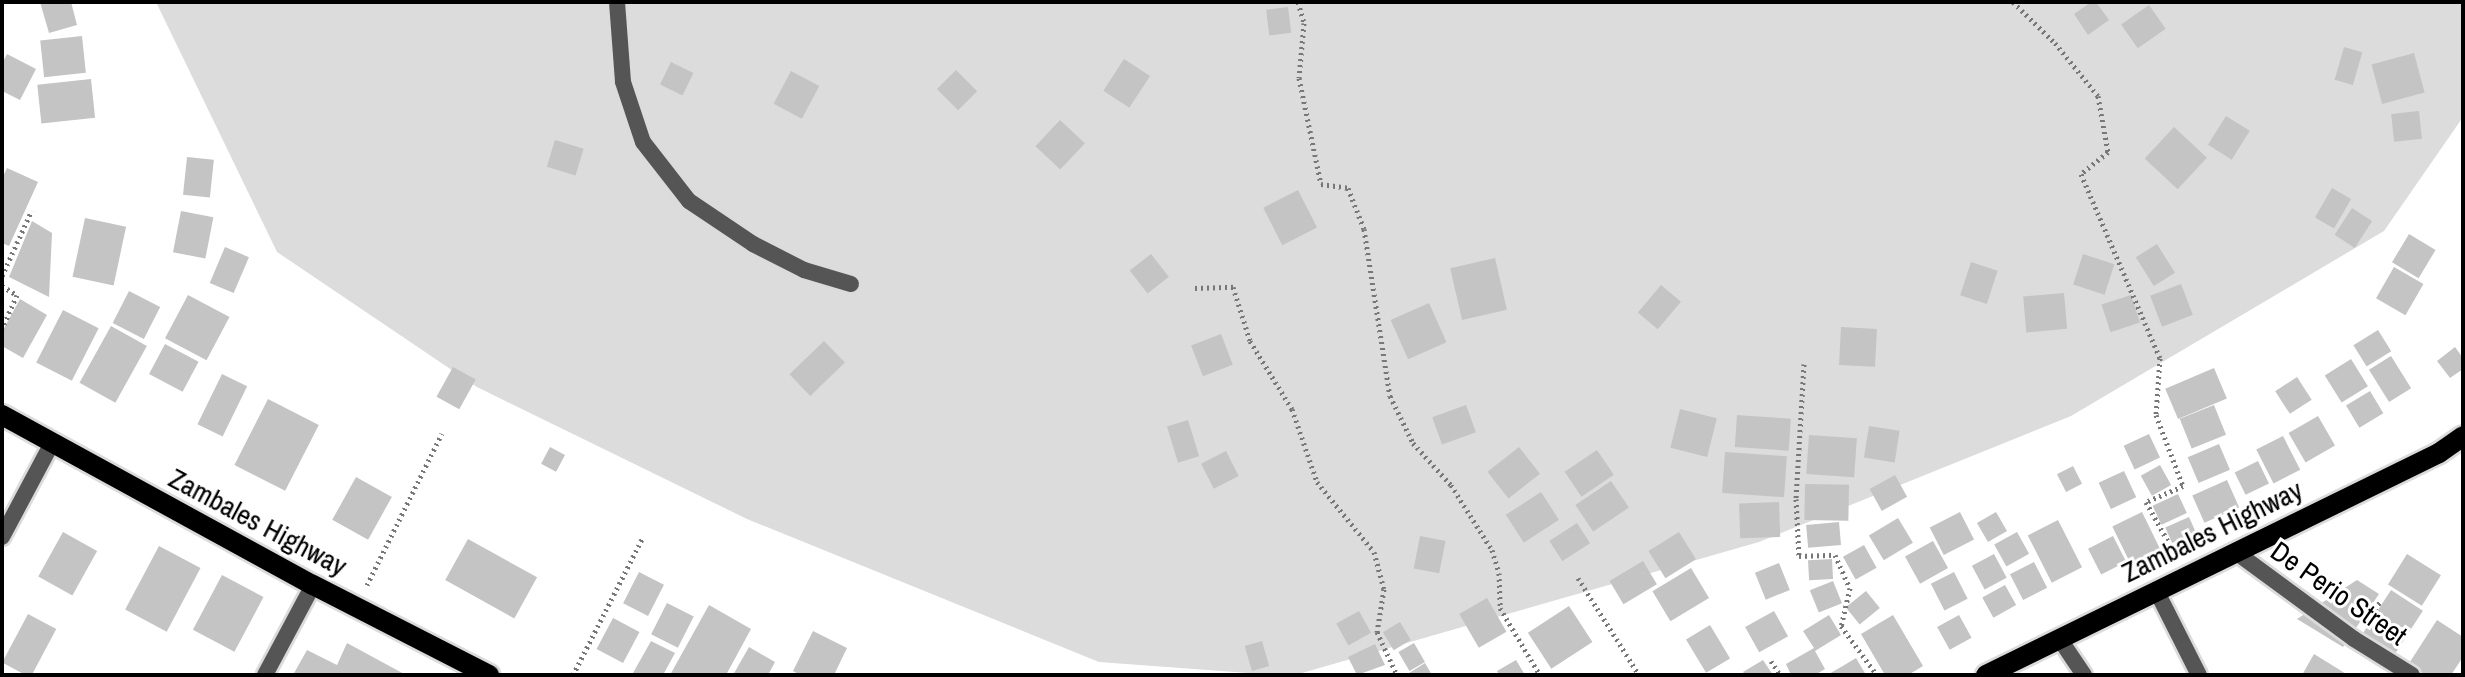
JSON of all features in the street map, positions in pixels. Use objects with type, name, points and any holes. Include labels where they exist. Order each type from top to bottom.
[{"type":"main road","name":"Zambales Highway","points":[[2,415],[356,608],[489,675]]},
{"type":"main road","name":"Zambales Highway","points":[[1986,675],[2186,574],[2237,553],[2339,498],[2439,453],[2463,436]]},
{"type":"street","points":[[617,2],[623,82],[643,142],[689,201],[753,244],[804,270],[851,284]]},
{"type":"street","points":[[2,537],[52,443]]},
{"type":"street","name":"De Perio Street","points":[[2237,553],[2354,639],[2412,675]]},
{"type":"street","points":[[265,675],[313,585]]},
{"type":"street","points":[[2156,590],[2199,675]]},
{"type":"street","points":[[2059,638],[2084,675]]},
{"type":"path","points":[[1298,2],[1304,23],[1299,78],[1321,184],[1348,188],[1364,229],[1390,396],[1413,443],[1451,485],[1492,550],[1499,573],[1500,608],[1540,675]]},
{"type":"path","points":[[2013,2],[2055,43],[2098,96],[2108,152],[2081,174],[2160,358],[2156,415],[2183,486],[2146,502],[2186,574]]},
{"type":"path","points":[[2,276],[32,210]]},
{"type":"path","points":[[2,286],[17,295],[2,328]]},
{"type":"path","points":[[1195,288],[1233,287],[1250,341],[1292,409],[1317,482],[1374,552],[1384,589],[1377,632],[1397,675]]},
{"type":"path","points":[[1804,364],[1796,499],[1799,556],[1835,555],[1850,588],[1841,626],[1877,675]]},
{"type":"path","points":[[356,608],[442,433]]},
{"type":"path","points":[[573,675],[643,537]]},
{"type":"path","points":[[1578,578],[1639,675]]},
{"type":"path","points":[[1771,661],[1780,675]]},
{"type":"shaded area","points":[[156,2],[2463,2],[2463,117],[2384,231],[2071,416],[1759,542],[1295,675],[1275,675],[1099,662],[747,519],[477,387],[277,252]]},
{"type":"building","points":[[40,2],[71,2],[77,25],[49,33]]},
{"type":"building","points":[[2096,2],[2109,20],[2088,35],[2074,14]]},
{"type":"building","points":[[2149,5],[2166,29],[2138,48],[2121,25]]},
{"type":"building","points":[[1288,7],[1291,33],[1269,35],[1266,10]]},
{"type":"building","points":[[82,36],[86,73],[44,77],[40,40]]},
{"type":"building","points":[[2344,47],[2362,52],[2353,85],[2335,80]]},
{"type":"building","points":[[2414,53],[2425,93],[2382,104],[2371,64]]},
{"type":"building","points":[[7,54],[36,69],[20,100],[2,91],[2,64]]},
{"type":"building","points":[[1124,59],[1150,76],[1129,108],[1103,91]]},
{"type":"building","points":[[671,62],[693,73],[683,95],[660,84]]},
{"type":"building","points":[[956,70],[977,91],[958,110],[937,89]]},
{"type":"building","points":[[791,71],[819,86],[802,119],[774,104]]},
{"type":"building","points":[[91,79],[95,118],[41,123],[37,85]]},
{"type":"building","points":[[2419,111],[2422,139],[2394,142],[2391,114]]},
{"type":"building","points":[[2226,116],[2250,131],[2232,160],[2208,145]]},
{"type":"building","points":[[1060,120],[1085,143],[1060,170],[1035,146]]},
{"type":"building","points":[[2174,127],[2207,158],[2178,189],[2145,158]]},
{"type":"building","points":[[555,140],[584,149],[576,176],[547,167]]},
{"type":"building","points":[[187,157],[214,160],[210,198],[183,195]]},
{"type":"building","points":[[7,168],[38,182],[9,246],[2,243],[2,179]]},
{"type":"building","points":[[2332,188],[2351,199],[2334,228],[2315,217]]},
{"type":"building","points":[[1298,190],[1317,227],[1282,245],[1263,208]]},
{"type":"building","points":[[2352,208],[2372,221],[2355,248],[2335,235]]},
{"type":"building","points":[[181,211],[213,217],[205,259],[173,252]]},
{"type":"building","points":[[85,218],[126,227],[114,285],[73,277]]},
{"type":"building","points":[[32,221],[52,233],[49,297],[9,277]]},
{"type":"building","points":[[2409,234],[2436,250],[2419,278],[2392,262]]},
{"type":"building","points":[[2157,244],[2175,273],[2154,286],[2136,257]]},
{"type":"building","points":[[225,247],[249,257],[234,293],[210,283]]},
{"type":"building","points":[[1151,254],[1169,277],[1148,293],[1130,271]]},
{"type":"building","points":[[2083,254],[2114,264],[2104,295],[2073,284]]},
{"type":"building","points":[[1495,258],[1507,310],[1462,320],[1450,268]]},
{"type":"building","points":[[1971,262],[1998,271],[1987,304],[1960,295]]},
{"type":"building","points":[[2394,267],[2423,284],[2405,315],[2376,298]]},
{"type":"building","points":[[2181,284],[2193,315],[2162,327],[2150,296]]},
{"type":"building","points":[[1661,285],[1681,302],[1658,329],[1638,313]]},
{"type":"building","points":[[129,291],[160,307],[144,339],[113,323]]},
{"type":"building","points":[[2064,293],[2067,329],[2026,332],[2023,297]]},
{"type":"building","points":[[188,295],[229,317],[206,360],[165,338]]},
{"type":"building","points":[[2131,295],[2140,323],[2110,332],[2102,305]]},
{"type":"building","points":[[20,299],[47,315],[23,358],[2,346],[2,332]]},
{"type":"building","points":[[1429,303],[1446,342],[1408,359],[1391,320]]},
{"type":"building","points":[[63,310],[99,328],[72,381],[36,363]]},
{"type":"building","points":[[111,326],[147,346],[115,403],[79,383]]},
{"type":"building","points":[[1841,327],[1877,329],[1875,367],[1839,365]]},
{"type":"building","points":[[2378,330],[2391,351],[2367,367],[2353,345]]},
{"type":"building","points":[[1221,334],[1233,365],[1203,376],[1191,345]]},
{"type":"building","points":[[824,341],[845,363],[810,396],[789,374]]},
{"type":"building","points":[[165,344],[199,362],[183,392],[149,374]]},
{"type":"building","points":[[2455,347],[2463,358],[2463,369],[2450,378],[2437,361]]},
{"type":"building","points":[[2391,356],[2411,388],[2389,402],[2369,370]]},
{"type":"building","points":[[2351,359],[2368,386],[2342,403],[2325,375]]},
{"type":"building","points":[[453,367],[476,380],[459,409],[437,397]]},
{"type":"building","points":[[2214,368],[2227,398],[2178,419],[2165,389]]},
{"type":"building","points":[[222,374],[247,386],[223,437],[197,424]]},
{"type":"building","points":[[2297,377],[2312,400],[2290,414],[2275,391]]},
{"type":"building","points":[[2370,391],[2383,413],[2359,428],[2346,405]]},
{"type":"building","points":[[268,399],[319,425],[285,491],[234,465]]},
{"type":"building","points":[[1466,405],[1476,432],[1442,445],[1432,417]]},
{"type":"building","points":[[2214,405],[2226,435],[2192,449],[2180,419]]},
{"type":"building","points":[[1680,409],[1717,418],[1707,457],[1670,448]]},
{"type":"building","points":[[1737,415],[1791,419],[1789,451],[1735,447]]},
{"type":"building","points":[[2318,416],[2335,445],[2306,462],[2289,433]]},
{"type":"building","points":[[1188,420],[1199,456],[1178,463],[1167,426]]},
{"type":"building","points":[[1869,426],[1900,431],[1895,462],[1864,458]]},
{"type":"building","points":[[2149,434],[2160,458],[2135,469],[2124,446]]},
{"type":"building","points":[[1809,435],[1857,438],[1854,477],[1806,474]]},
{"type":"building","points":[[2283,436],[2300,470],[2274,483],[2256,450]]},
{"type":"building","points":[[2219,444],[2230,470],[2199,483],[2188,457]]},
{"type":"building","points":[[550,447],[565,455],[556,472],[541,464]]},
{"type":"building","points":[[1519,447],[1540,474],[1508,498],[1487,472]]},
{"type":"building","points":[[1597,450],[1614,475],[1581,497],[1565,472]]},
{"type":"building","points":[[1226,451],[1239,476],[1214,489],[1201,464]]},
{"type":"building","points":[[1725,452],[1787,456],[1784,497],[1722,493]]},
{"type":"building","points":[[2258,461],[2269,483],[2246,495],[2235,472]]},
{"type":"building","points":[[2160,465],[2171,485],[2152,496],[2141,476]]},
{"type":"building","points":[[2073,466],[2082,484],[2066,492],[2057,474]]},
{"type":"building","points":[[2124,471],[2136,497],[2111,509],[2099,483]]},
{"type":"building","points":[[1895,475],[1907,497],[1882,511],[1870,489]]},
{"type":"building","points":[[356,477],[392,497],[368,540],[332,520]]},
{"type":"building","points":[[2227,480],[2239,507],[2204,523],[2192,495]]},
{"type":"building","points":[[1611,481],[1629,508],[1593,532],[1575,505]]},
{"type":"building","points":[[1805,484],[1849,485],[1848,521],[1804,520]]},
{"type":"building","points":[[1541,492],[1559,520],[1524,543],[1506,515]]},
{"type":"building","points":[[2178,494],[2187,513],[2161,525],[2153,506]]},
{"type":"building","points":[[1779,502],[1780,537],[1740,538],[1739,503]]},
{"type":"building","points":[[1960,512],[1974,540],[1944,555],[1930,527]]},
{"type":"building","points":[[1996,512],[2007,531],[1988,542],[1977,523]]},
{"type":"building","points":[[2142,512],[2160,549],[2130,563],[2112,526]]},
{"type":"building","points":[[2189,517],[2196,533],[2172,543],[2165,528]]},
{"type":"building","points":[[1898,518],[1913,543],[1884,560],[1869,536]]},
{"type":"building","points":[[2058,520],[2082,567],[2052,583],[2028,535]]},
{"type":"building","points":[[1839,522],[1841,545],[1808,548],[1806,525]]},
{"type":"building","points":[[1577,523],[1590,543],[1562,561],[1549,541]]},
{"type":"building","points":[[63,532],[97,551],[72,596],[38,577]]},
{"type":"building","points":[[1679,532],[1696,559],[1665,578],[1648,551]]},
{"type":"building","points":[[2017,532],[2029,554],[2006,566],[1994,545]]},
{"type":"building","points":[[1420,536],[1446,541],[1439,573],[1414,568]]},
{"type":"building","points":[[2113,536],[2126,562],[2101,575],[2088,549]]},
{"type":"building","points":[[468,539],[537,577],[514,618],[445,580]]},
{"type":"building","points":[[1933,541],[1948,568],[1920,584],[1905,557]]},
{"type":"building","points":[[1864,545],[1877,568],[1856,579],[1843,557]]},
{"type":"building","points":[[159,546],[200,568],[167,632],[125,610]]},
{"type":"building","points":[[1994,554],[2007,578],[1985,590],[1972,566]]},
{"type":"building","points":[[2407,554],[2441,575],[2422,606],[2388,585]]},
{"type":"building","points":[[1832,559],[1833,579],[1809,580],[1808,560]]},
{"type":"building","points":[[1643,561],[1657,584],[1623,604],[1610,581]]},
{"type":"building","points":[[2034,562],[2047,588],[2023,600],[2010,574]]},
{"type":"building","points":[[1779,563],[1790,590],[1766,600],[1755,573]]},
{"type":"building","points":[[1691,568],[1709,598],[1670,621],[1652,591]]},
{"type":"building","points":[[639,572],[664,585],[648,616],[623,603]]},
{"type":"building","points":[[1954,572],[1968,599],[1944,611],[1931,584]]},
{"type":"building","points":[[222,575],[263,597],[234,652],[193,630]]},
{"type":"building","points":[[2357,580],[2379,594],[2343,647],[2297,619]]},
{"type":"building","points":[[1833,581],[1842,603],[1819,613],[1810,590]]},
{"type":"building","points":[[2005,585],[2016,605],[1993,618],[1982,598]]},
{"type":"building","points":[[2391,590],[2423,611],[2391,660],[2359,639]]},
{"type":"building","points":[[1866,591],[1880,608],[1860,624],[1846,607]]},
{"type":"building","points":[[1487,598],[1506,632],[1479,648],[1459,614]]},
{"type":"building","points":[[667,603],[694,617],[678,648],[651,634]]},
{"type":"building","points":[[709,605],[751,629],[726,675],[670,675]]},
{"type":"building","points":[[1569,606],[1592,642],[1551,669],[1528,633]]},
{"type":"building","points":[[1359,611],[1371,633],[1348,645],[1336,624]]},
{"type":"building","points":[[1774,611],[1788,636],[1759,652],[1745,627]]},
{"type":"building","points":[[28,614],[56,629],[32,675],[26,675],[2,663]]},
{"type":"building","points":[[1829,615],[1841,635],[1815,651],[1825,669],[1815,675],[1791,675],[1786,664],[1814,648],[1803,631]]},
{"type":"building","points":[[1893,615],[1923,666],[1908,675],[1885,675],[1861,634]]},
{"type":"building","points":[[1959,615],[1972,638],[1950,650],[1937,627]]},
{"type":"building","points":[[613,618],[639,632],[623,663],[597,649]]},
{"type":"building","points":[[2437,620],[2463,637],[2463,657],[2451,675],[2417,675],[2406,668]]},
{"type":"building","points":[[1400,622],[1411,640],[1394,650],[1383,632]]},
{"type":"building","points":[[1710,625],[1730,658],[1706,673],[1686,639]]},
{"type":"building","points":[[813,631],[847,648],[834,675],[800,675],[793,671]]},
{"type":"building","points":[[651,641],[675,653],[663,675],[637,675],[633,673]]},
{"type":"building","points":[[1262,641],[1269,666],[1252,671],[1245,646]]},
{"type":"building","points":[[347,643],[406,675],[293,675],[307,650],[337,665]]},
{"type":"building","points":[[1414,643],[1425,662],[1409,671],[1398,652]]},
{"type":"building","points":[[1375,644],[1385,665],[1357,675],[1348,657]]},
{"type":"building","points":[[749,647],[775,662],[768,675],[733,675]]},
{"type":"building","points":[[2314,654],[2348,675],[2302,675]]},
{"type":"building","points":[[1856,658],[1866,675],[1827,675],[1841,667]]},
{"type":"building","points":[[1516,660],[1525,675],[1499,675],[1497,671]]},
{"type":"building","points":[[1763,660],[1773,675],[1745,675],[1743,672]]},
{"type":"building","points":[[1425,663],[1432,675],[1406,675]]}]
